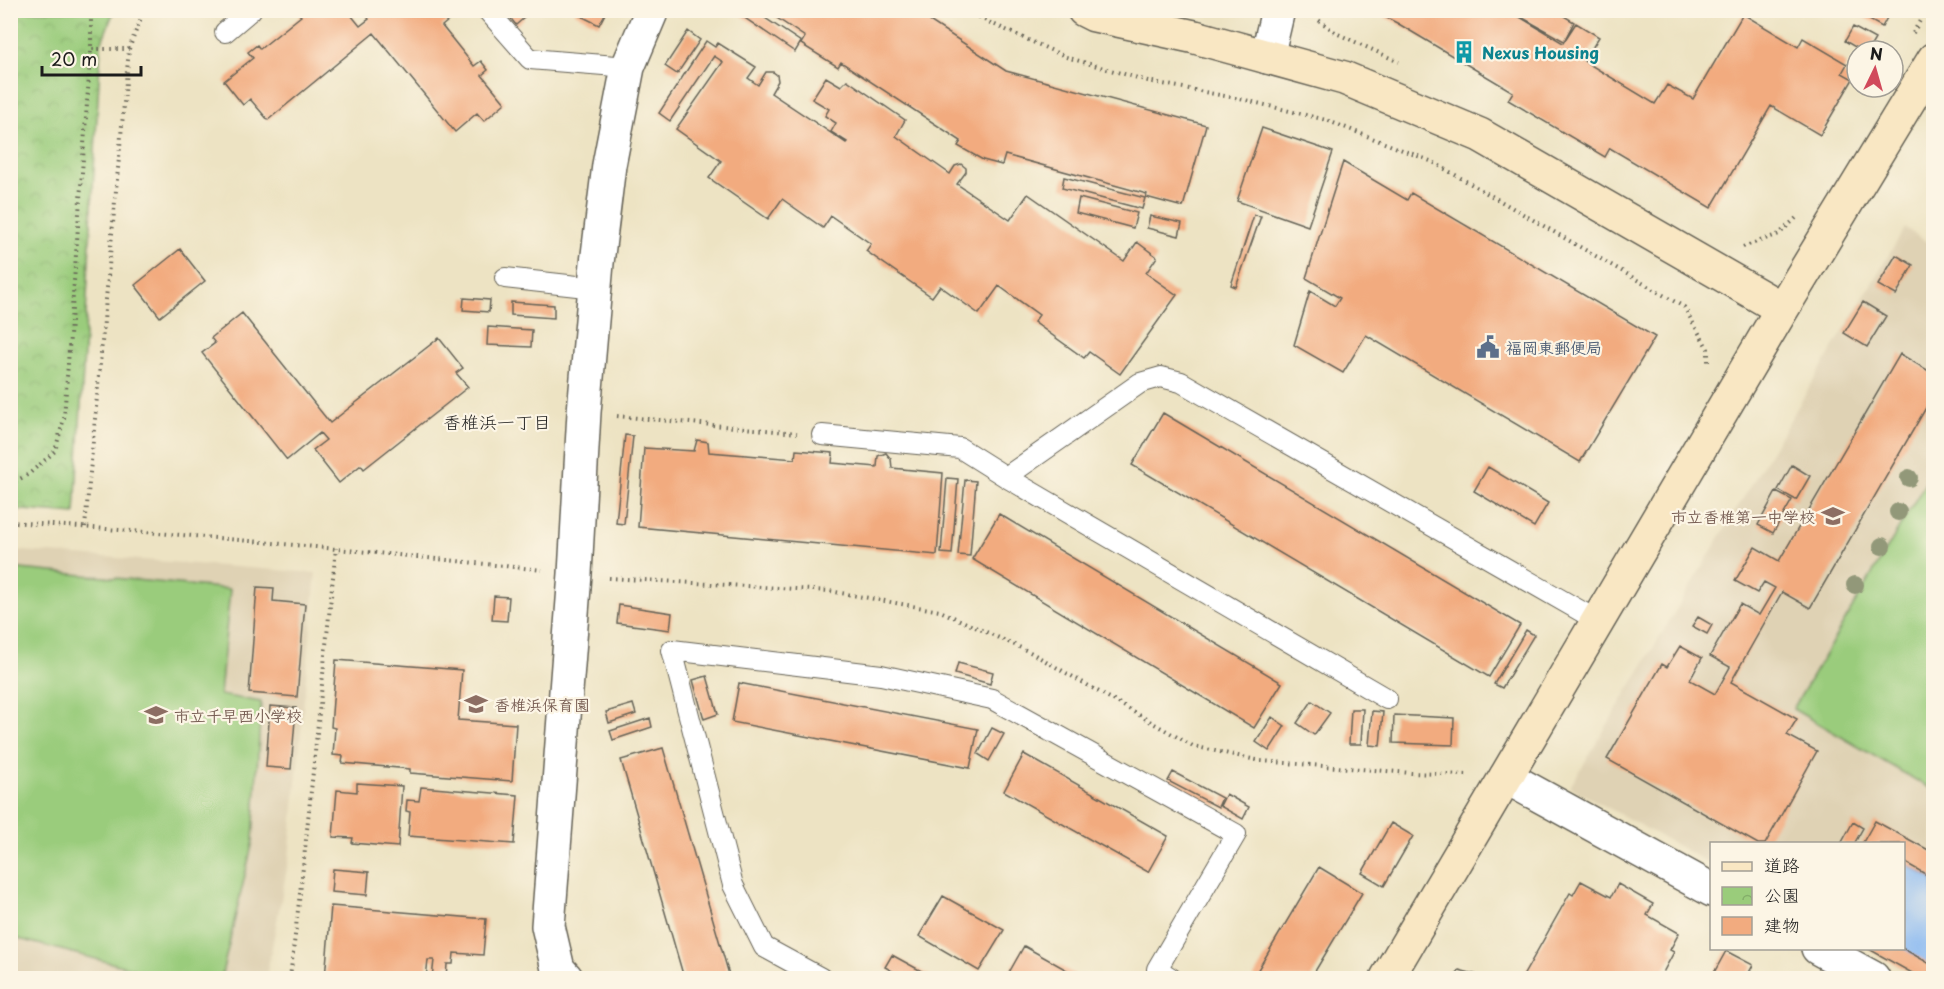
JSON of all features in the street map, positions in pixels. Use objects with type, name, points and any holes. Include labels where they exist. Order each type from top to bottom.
[{"type":"street","points":[[566,978],[558,969],[548,926],[575,574],[584,412],[595,288],[609,165],[628,67],[652,10]]},
{"type":"street","points":[[1084,10],[1094,15],[1195,37],[1344,78],[1480,135],[1782,309]]},
{"type":"street","points":[[1267,57],[1278,10]]},
{"type":"street","points":[[1387,978],[1782,309],[1934,59]]},
{"type":"street","points":[[1506,777],[1710,889]]},
{"type":"street","points":[[1822,950],[1873,978]]},
{"type":"lane","points":[[225,32],[251,10]]},
{"type":"lane","points":[[487,10],[530,59],[628,67]]},
{"type":"lane","points":[[505,278],[595,288]]},
{"type":"lane","points":[[1006,477],[1140,383],[1161,377],[1181,382],[1598,621]]},
{"type":"lane","points":[[822,435],[960,448],[1387,699]]},
{"type":"lane","points":[[821,978],[764,947],[733,885],[672,650],[881,675],[992,699],[1236,834],[1158,969],[1171,978]]},
{"type":"path","points":[[10,484],[29,474],[55,451],[64,418],[92,49],[91,20],[85,10]]},
{"type":"path","points":[[85,527],[129,49],[144,10]]},
{"type":"path","points":[[969,10],[984,21],[1066,57],[1148,81],[1245,100],[1326,120],[1433,162],[1684,307],[1708,349],[1708,372]]},
{"type":"path","points":[[1314,10],[1317,19],[1338,34],[1408,66]]},
{"type":"path","points":[[92,49],[129,49]]},
{"type":"path","points":[[1743,247],[1779,234],[1802,213]]},
{"type":"path","points":[[584,412],[822,435]]},
{"type":"path","points":[[10,522],[336,548],[601,578],[830,591],[940,612],[1030,652],[1193,746],[1262,762],[1471,776],[1465,786]]},
{"type":"path","points":[[290,978],[336,548]]},
{"type":"shaded area","name":"市立香椎第一中学校","points":[[1905,228],[1933,246],[1933,978],[1920,978],[1868,950],[1905,950],[1905,842],[1710,842],[1710,863],[1570,787]]},
{"type":"shaded area","name":"市立千早西小学校","points":[[10,550],[316,573],[289,858],[266,978],[11,978]]},
{"type":"green space","points":[[10,11],[114,11],[101,44],[75,514],[11,509]]},
{"type":"green space","points":[[1933,470],[1934,790],[1793,709]]},
{"type":"green space","name":"市立千早西小学校","points":[[10,568],[230,589],[220,695],[261,702],[253,841],[221,978],[169,978],[11,937]]},
{"type":"water","points":[[1905,863],[1933,879],[1933,966],[1904,950]]},
{"type":"building","points":[[301,10],[310,12],[312,10],[347,10],[360,26],[369,19],[365,10],[446,10],[442,14],[448,21],[442,26],[474,66],[481,61],[488,70],[482,75],[505,103],[484,121],[477,113],[455,132],[374,33],[268,120],[250,99],[243,105],[224,81],[253,58],[248,52],[257,45],[260,49],[301,16],[298,13]]},
{"type":"building","points":[[504,10],[518,10],[524,18],[516,25]]},
{"type":"building","points":[[576,10],[607,10],[599,25],[575,13]]},
{"type":"building","points":[[733,10],[753,10],[801,42],[795,52]]},
{"type":"building","points":[[765,10],[913,10],[1006,71],[1206,125],[1183,207],[1146,197],[1147,194],[1005,155],[1002,165],[983,160],[958,146],[961,141],[841,62],[838,67],[801,44],[805,37]]},
{"type":"building","points":[[1371,10],[1508,10],[1563,43],[1576,23],[1599,37],[1584,61],[1655,104],[1667,85],[1693,99],[1743,14],[1798,47],[1803,38],[1845,63],[1842,73],[1845,75],[1845,93],[1820,135],[1771,106],[1711,208],[1610,148],[1605,157],[1508,100],[1513,92]]},
{"type":"building","points":[[1515,10],[1554,10],[1574,22],[1564,41],[1514,13]]},
{"type":"building","points":[[1870,10],[1891,10],[1882,27],[1862,16]]},
{"type":"building","points":[[1853,27],[1875,39],[1846,39]]},
{"type":"building","points":[[688,31],[700,40],[677,74],[665,66]]},
{"type":"building","points":[[706,41],[715,47],[718,43],[756,67],[748,78],[758,85],[766,72],[773,72],[777,75],[778,81],[771,93],[846,143],[831,132],[836,123],[825,116],[829,109],[812,99],[826,77],[841,86],[847,80],[905,120],[896,136],[950,174],[955,166],[961,164],[966,168],[966,172],[957,184],[1010,220],[1028,194],[1124,261],[1137,242],[1157,257],[1146,273],[1177,295],[1120,374],[1089,352],[1084,358],[1034,322],[1039,315],[999,286],[979,314],[940,286],[932,297],[866,251],[871,244],[831,216],[823,228],[782,199],[768,219],[709,178],[721,161],[676,129],[723,62],[714,56],[670,121],[659,113]]},
{"type":"building","points":[[1262,128],[1333,152],[1308,226],[1237,201]]},
{"type":"building","points":[[1343,162],[1407,200],[1411,193],[1655,337],[1580,462],[1366,335],[1343,373],[1294,345],[1310,291],[1335,306],[1340,298],[1306,278]]},
{"type":"building","points":[[1064,177],[1145,198],[1142,209],[1062,188]]},
{"type":"building","points":[[1079,198],[1137,213],[1133,228],[1076,213]]},
{"type":"building","points":[[1254,215],[1261,216],[1236,287],[1231,285]]},
{"type":"building","points":[[1150,216],[1182,223],[1179,236],[1147,228]]},
{"type":"building","points":[[180,249],[205,281],[160,317],[135,285]]},
{"type":"building","points":[[1896,255],[1913,265],[1896,295],[1878,285]]},
{"type":"building","points":[[464,298],[490,300],[489,312],[463,310]]},
{"type":"building","points":[[511,302],[554,305],[554,318],[511,315]]},
{"type":"building","points":[[1863,302],[1886,316],[1867,347],[1844,333]]},
{"type":"building","points":[[242,313],[330,423],[439,338],[463,368],[456,373],[468,387],[364,469],[361,465],[339,483],[313,450],[326,440],[320,433],[287,460],[202,353],[215,343],[211,338]]},
{"type":"building","points":[[488,327],[532,330],[531,347],[487,345]]},
{"type":"building","points":[[1900,354],[1934,374],[1934,394],[1810,608],[1782,592],[1731,682],[1797,719],[1787,735],[1817,751],[1766,842],[1754,842],[1607,759],[1662,664],[1667,667],[1680,646],[1702,658],[1690,680],[1715,694],[1730,667],[1710,656],[1740,604],[1759,615],[1775,588],[1764,582],[1757,593],[1735,581],[1755,547],[1779,561]]},
{"type":"building","points":[[1163,413],[1520,625],[1489,677],[1132,465]]},
{"type":"building","points":[[625,435],[633,436],[624,524],[616,523]]},
{"type":"building","points":[[697,440],[708,442],[709,452],[795,459],[796,450],[833,453],[832,463],[877,467],[878,456],[886,453],[891,459],[892,468],[943,473],[937,555],[638,527],[644,448],[694,451]]},
{"type":"building","points":[[1792,465],[1810,476],[1796,500],[1778,490]]},
{"type":"building","points":[[1488,467],[1548,503],[1534,527],[1474,491]]},
{"type":"building","points":[[947,478],[958,479],[952,554],[941,553]]},
{"type":"building","points":[[965,480],[976,481],[970,556],[958,555]]},
{"type":"building","points":[[1776,492],[1792,500],[1773,533],[1758,525]]},
{"type":"building","points":[[999,514],[1282,683],[1254,728],[972,559]]},
{"type":"building","points":[[257,587],[274,588],[273,601],[305,604],[297,697],[249,693]]},
{"type":"building","points":[[494,596],[509,597],[507,621],[492,620]]},
{"type":"building","points":[[619,605],[672,613],[670,630],[617,623]]},
{"type":"building","points":[[1698,617],[1712,625],[1707,634],[1692,626]]},
{"type":"building","points":[[1526,630],[1534,635],[1502,688],[1494,684]]},
{"type":"building","points":[[336,660],[462,670],[458,720],[516,724],[512,781],[410,773],[410,769],[342,763],[343,756],[333,755],[335,728],[331,727]]},
{"type":"building","points":[[958,663],[993,672],[990,684],[955,674]]},
{"type":"building","points":[[707,676],[718,714],[704,719],[693,680]]},
{"type":"building","points":[[739,683],[978,729],[970,768],[732,722]]},
{"type":"building","points":[[1312,701],[1330,713],[1314,735],[1297,723]]},
{"type":"building","points":[[633,704],[636,714],[609,723],[606,712]]},
{"type":"building","points":[[270,706],[296,708],[291,769],[266,767]]},
{"type":"building","points":[[1351,709],[1363,709],[1361,744],[1349,744]]},
{"type":"building","points":[[1372,711],[1383,712],[1380,746],[1369,745]]},
{"type":"building","points":[[1394,715],[1454,718],[1453,745],[1393,743]]},
{"type":"building","points":[[1272,717],[1285,726],[1269,751],[1256,742]]},
{"type":"building","points":[[650,718],[652,727],[613,740],[610,731]]},
{"type":"building","points":[[992,728],[1004,734],[989,761],[978,754]]},
{"type":"building","points":[[663,748],[730,978],[684,978],[621,760]]},
{"type":"building","points":[[1024,754],[1168,836],[1148,872],[1004,791]]},
{"type":"building","points":[[1173,772],[1222,798],[1218,807],[1168,781]]},
{"type":"building","points":[[357,783],[402,786],[398,847],[352,843],[353,838],[333,837],[337,790],[357,792]]},
{"type":"building","points":[[421,787],[518,795],[514,844],[408,836],[410,812],[406,811],[407,800],[419,801]]},
{"type":"building","points":[[1226,794],[1249,807],[1243,819],[1220,806]]},
{"type":"building","points":[[1875,821],[1934,853],[1934,879],[1905,863],[1905,842],[1863,842]]},
{"type":"building","points":[[1853,822],[1863,828],[1855,842],[1842,842]]},
{"type":"building","points":[[1391,823],[1413,836],[1384,886],[1362,873]]},
{"type":"building","points":[[1319,867],[1362,893],[1311,978],[1253,978]]},
{"type":"building","points":[[333,869],[369,872],[367,895],[331,892]]},
{"type":"building","points":[[1581,881],[1611,897],[1618,884],[1653,904],[1647,915],[1679,933],[1670,950],[1674,952],[1660,978],[1522,978],[1570,893],[1573,895]]},
{"type":"building","points":[[943,896],[1004,930],[979,971],[919,936]]},
{"type":"building","points":[[331,906],[486,919],[483,955],[454,953],[453,964],[447,964],[446,978],[432,978],[434,960],[428,960],[426,978],[325,978]]},
{"type":"building","points":[[1024,946],[1081,978],[1006,978]]},
{"type":"building","points":[[1871,950],[1905,950],[1934,966],[1934,978],[1921,978]]},
{"type":"building","points":[[1726,951],[1753,965],[1746,978],[1711,978]]},
{"type":"building","points":[[892,955],[934,978],[904,978],[885,967]]},
{"type":"building","points":[[1459,970],[1489,978],[1454,978]]},
{"type":"place","name":"Nexus Housing","points":[[1464,52]]},
{"type":"place","name":"福岡東郵便局","points":[[1488,347]]},
{"type":"place","name":"市立香椎第一中学校","points":[[1833,516]]},
{"type":"place","name":"香椎浜保育園","points":[[476,704]]},
{"type":"place","name":"市立千早西小学校","points":[[156,715]]},
{"type":"district","name":"香椎浜一丁目","points":[[497,421]]}]
